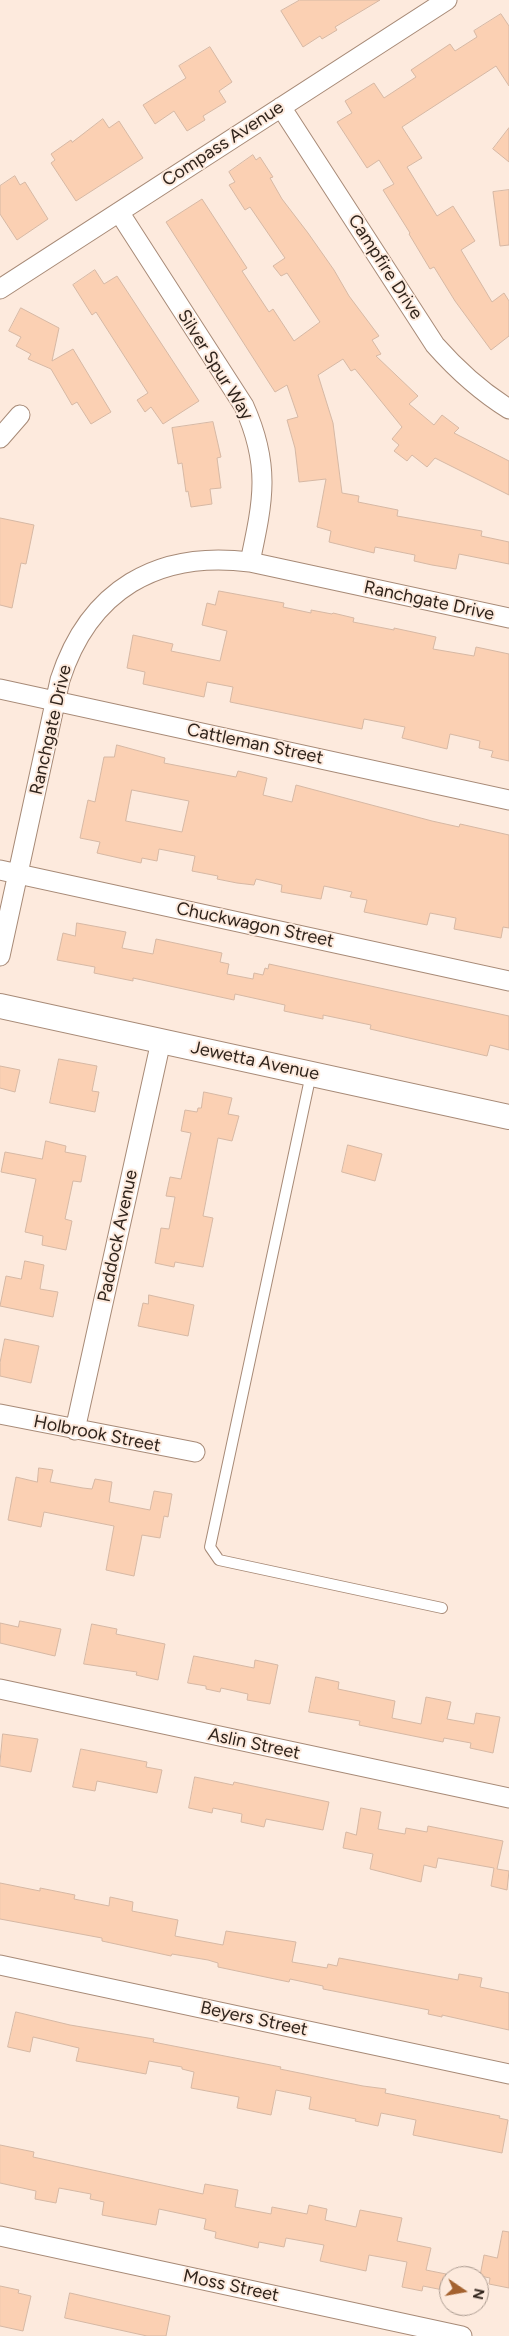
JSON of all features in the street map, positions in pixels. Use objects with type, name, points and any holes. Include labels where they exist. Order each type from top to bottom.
[{"type":"street","name":"Compass Avenue","points":[[0,289],[447,0]]},
{"type":"street","name":"Campfire Drive","points":[[281,107],[435,345],[458,370],[482,391],[509,409]]},
{"type":"street","name":"Silver Spur Way","points":[[119,212],[244,406],[254,429],[261,455],[263,480],[262,505],[250,562]]},
{"type":"street","points":[[0,438],[20,415]]},
{"type":"street","name":"Ranchgate Drive","points":[[0,956],[9,872],[67,659],[80,634],[97,611],[117,592],[141,577],[167,566],[194,560],[222,558],[250,562],[509,618]]},
{"type":"street","name":"Cattleman Street","points":[[0,689],[509,800]]},
{"type":"street","name":"Chuckwagon Street","points":[[9,872],[509,980]]},
{"type":"street","name":"Jewetta Avenue","points":[[0,1006],[509,1117]]},
{"type":"street","name":"Paddock Avenue","points":[[75,1430],[161,1041]]},
{"type":"street","name":"Holbrook Street","points":[[0,1414],[195,1452]]},
{"type":"street","name":"Aslin Street","points":[[0,1689],[509,1798]]},
{"type":"street","name":"Beyers Street","points":[[0,1965],[509,2074]]},
{"type":"street","name":"Moss Street","points":[[0,2236],[462,2336]]},
{"type":"lane","points":[[311,1074],[210,1547],[219,1560],[442,1608]]},
{"type":"building","points":[[300,0],[380,0],[335,27],[337,30],[322,39],[320,36],[303,47],[281,11]]},
{"type":"building","points":[[501,14],[509,26],[509,86],[496,66],[402,127],[422,158],[407,167],[437,216],[453,206],[475,241],[461,250],[492,302],[504,293],[509,301],[509,336],[491,350],[455,301],[434,267],[430,269],[383,190],[394,184],[379,160],[367,168],[337,122],[352,113],[345,101],[374,83],[384,98],[416,77],[411,70],[450,44],[455,51],[477,37],[474,31]]},
{"type":"building","points":[[210,47],[232,82],[219,91],[226,102],[203,116],[205,120],[187,131],[174,111],[155,124],[143,105],[186,78],[179,66]]},
{"type":"building","points":[[103,119],[109,128],[119,121],[143,158],[76,201],[51,163],[55,160],[51,154],[71,140],[72,142]]},
{"type":"building","points":[[509,128],[509,162],[493,149]]},
{"type":"building","points":[[253,155],[256,160],[260,157],[273,177],[270,178],[282,199],[308,233],[334,270],[349,296],[379,336],[372,340],[381,354],[376,356],[418,396],[409,404],[434,425],[442,415],[459,428],[454,433],[509,461],[509,495],[435,458],[427,467],[412,455],[407,461],[394,451],[399,445],[392,439],[402,427],[355,369],[351,371],[343,359],[318,375],[333,423],[342,493],[359,496],[358,502],[398,510],[397,516],[482,531],[481,536],[509,542],[509,564],[459,554],[456,569],[432,565],[414,561],[415,555],[375,547],[374,553],[329,542],[331,531],[317,527],[326,479],[299,482],[295,448],[287,420],[298,417],[287,385],[275,392],[166,222],[202,199],[247,268],[242,271],[269,312],[273,309],[294,341],[320,322],[287,273],[281,276],[273,266],[285,258],[250,207],[245,210],[229,185],[235,182],[229,172]]},
{"type":"building","points":[[15,176],[20,185],[25,182],[48,219],[17,240],[0,214],[0,186]]},
{"type":"building","points":[[509,190],[509,245],[500,246],[493,192]]},
{"type":"building","points":[[95,270],[104,284],[117,276],[199,401],[163,424],[151,407],[145,412],[137,400],[148,393],[96,312],[92,315],[73,285]]},
{"type":"building","points":[[21,308],[59,328],[52,361],[73,349],[111,412],[91,424],[77,402],[72,405],[51,369],[28,359],[31,354],[16,346],[21,337],[9,331]]},
{"type":"building","points":[[213,422],[221,457],[217,458],[221,488],[210,489],[212,504],[191,507],[188,491],[186,492],[182,463],[178,464],[172,428]]},
{"type":"building","points":[[0,518],[34,525],[26,564],[21,563],[12,608],[0,605]]},
{"type":"building","points":[[219,591],[284,603],[283,607],[311,613],[311,610],[333,613],[354,618],[353,622],[436,637],[433,649],[474,656],[476,647],[509,654],[509,761],[491,757],[493,751],[479,748],[480,741],[450,734],[447,749],[402,738],[405,727],[364,719],[362,729],[230,702],[233,687],[207,682],[204,697],[143,684],[145,672],[127,668],[133,635],[173,644],[171,651],[220,661],[227,631],[202,625],[207,603],[215,605]]},
{"type":"building","points":[[117,745],[165,758],[164,763],[236,777],[238,771],[267,778],[263,795],[292,802],[296,785],[432,821],[459,827],[460,824],[509,835],[509,928],[503,927],[501,938],[454,929],[456,918],[430,913],[427,925],[364,912],[367,900],[350,897],[352,892],[324,886],[321,899],[281,892],[282,885],[256,879],[254,885],[217,879],[218,876],[192,871],[195,856],[159,849],[157,861],[142,858],[141,863],[97,853],[100,842],[80,838],[88,800],[95,802],[104,757],[114,757]],"holes":[[[132,790],[189,801],[182,832],[126,821]]]},
{"type":"building","points":[[77,923],[126,932],[122,948],[153,954],[156,939],[222,953],[220,962],[229,964],[227,974],[253,979],[254,973],[263,975],[265,968],[268,969],[269,964],[509,1016],[509,1050],[490,1045],[487,1056],[370,1029],[371,1025],[323,1015],[323,1019],[284,1011],[285,1005],[235,994],[234,1000],[133,978],[133,981],[94,973],[95,967],[57,960],[63,933],[75,936]]},
{"type":"building","points":[[59,1059],[97,1066],[92,1091],[99,1092],[95,1112],[50,1103]]},
{"type":"building","points":[[0,1066],[20,1070],[15,1092],[0,1088]]},
{"type":"building","points":[[204,1092],[232,1098],[228,1114],[239,1116],[232,1141],[218,1138],[203,1216],[213,1218],[203,1267],[175,1262],[174,1267],[155,1263],[161,1228],[169,1229],[175,1197],[166,1196],[170,1177],[181,1179],[191,1133],[181,1131],[185,1110],[197,1112],[198,1108],[201,1108]]},
{"type":"building","points":[[46,1141],[66,1146],[65,1152],[86,1156],[81,1182],[73,1181],[65,1219],[72,1221],[66,1250],[42,1245],[43,1236],[25,1232],[36,1179],[1,1172],[5,1152],[42,1159]]},
{"type":"building","points":[[348,1145],[382,1154],[375,1181],[342,1172]]},
{"type":"building","points":[[25,1261],[44,1265],[40,1289],[58,1292],[53,1317],[0,1306],[6,1276],[21,1279]]},
{"type":"building","points":[[149,1295],[194,1305],[188,1336],[138,1326],[143,1303],[148,1304]]},
{"type":"building","points":[[5,1339],[39,1346],[31,1383],[0,1376],[0,1363]]},
{"type":"building","points":[[39,1468],[53,1470],[50,1482],[92,1489],[95,1479],[112,1482],[109,1502],[150,1510],[154,1491],[172,1494],[168,1517],[164,1516],[160,1538],[142,1535],[134,1576],[106,1570],[114,1526],[44,1512],[41,1527],[8,1520],[16,1477],[37,1482]]},
{"type":"building","points":[[20,1621],[61,1629],[55,1656],[0,1643],[0,1623],[18,1627]]},
{"type":"building","points":[[92,1624],[117,1629],[116,1634],[165,1644],[158,1680],[136,1675],[137,1672],[84,1664]]},
{"type":"building","points":[[194,1656],[254,1668],[255,1660],[278,1665],[270,1704],[247,1700],[248,1694],[221,1688],[220,1692],[206,1689],[206,1686],[188,1683]]},
{"type":"building","points":[[316,1677],[339,1682],[338,1689],[395,1701],[392,1718],[421,1724],[426,1697],[451,1702],[447,1719],[474,1724],[476,1713],[500,1717],[493,1753],[470,1748],[471,1743],[444,1738],[443,1742],[359,1725],[360,1721],[309,1712]]},
{"type":"building","points":[[3,1734],[38,1739],[31,1772],[0,1766]]},
{"type":"building","points":[[81,1749],[147,1762],[146,1767],[162,1770],[157,1793],[97,1781],[95,1791],[73,1787]]},
{"type":"building","points":[[195,1777],[233,1785],[234,1782],[329,1802],[323,1830],[266,1819],[264,1827],[241,1822],[242,1814],[213,1808],[212,1813],[189,1808]]},
{"type":"building","points":[[361,1808],[381,1812],[378,1829],[405,1834],[406,1828],[427,1832],[428,1826],[503,1841],[497,1869],[509,1871],[507,1890],[491,1886],[494,1868],[438,1858],[436,1868],[424,1865],[421,1882],[370,1869],[373,1854],[343,1848],[346,1832],[356,1835]]},
{"type":"building","points":[[0,1883],[40,1891],[40,1888],[75,1895],[74,1899],[109,1906],[110,1897],[133,1902],[132,1911],[178,1920],[175,1936],[223,1945],[226,1931],[296,1942],[292,1962],[327,1968],[328,1964],[337,1966],[339,1958],[458,1980],[459,1974],[482,1978],[480,1987],[509,1993],[509,2030],[442,2015],[442,2017],[428,2014],[429,2010],[323,1989],[323,1986],[290,1979],[289,1982],[218,1967],[218,1963],[208,1960],[172,1954],[171,1956],[102,1941],[102,1938],[0,1919]]},
{"type":"building","points":[[16,2012],[70,2025],[154,2039],[153,2042],[281,2067],[280,2069],[363,2086],[386,2089],[385,2093],[500,2116],[499,2118],[508,2120],[502,2153],[413,2135],[416,2120],[381,2113],[378,2126],[355,2121],[356,2119],[309,2109],[311,2097],[276,2090],[271,2115],[237,2108],[239,2097],[191,2088],[194,2072],[182,2069],[182,2067],[149,2061],[146,2074],[76,2061],[79,2048],[33,2037],[30,2052],[8,2047]]},
{"type":"building","points":[[0,2145],[34,2152],[33,2157],[203,2194],[205,2184],[238,2190],[235,2207],[271,2214],[272,2207],[307,2214],[309,2205],[327,2209],[325,2220],[356,2227],[360,2210],[402,2218],[397,2241],[431,2248],[426,2270],[439,2273],[439,2289],[423,2286],[422,2291],[402,2287],[407,2262],[369,2255],[366,2271],[320,2261],[324,2245],[286,2238],[284,2247],[259,2242],[258,2248],[215,2238],[216,2232],[204,2229],[206,2219],[159,2209],[156,2225],[102,2215],[104,2202],[90,2199],[91,2194],[59,2188],[56,2203],[35,2199],[36,2191],[0,2183]]},
{"type":"building","points":[[503,2231],[509,2232],[509,2288],[489,2284],[489,2266],[482,2266],[484,2255],[497,2258]]},
{"type":"building","points":[[0,2286],[19,2290],[18,2293],[31,2296],[23,2331],[0,2326]]},
{"type":"building","points":[[70,2293],[170,2316],[166,2336],[147,2336],[65,2318]]}]
